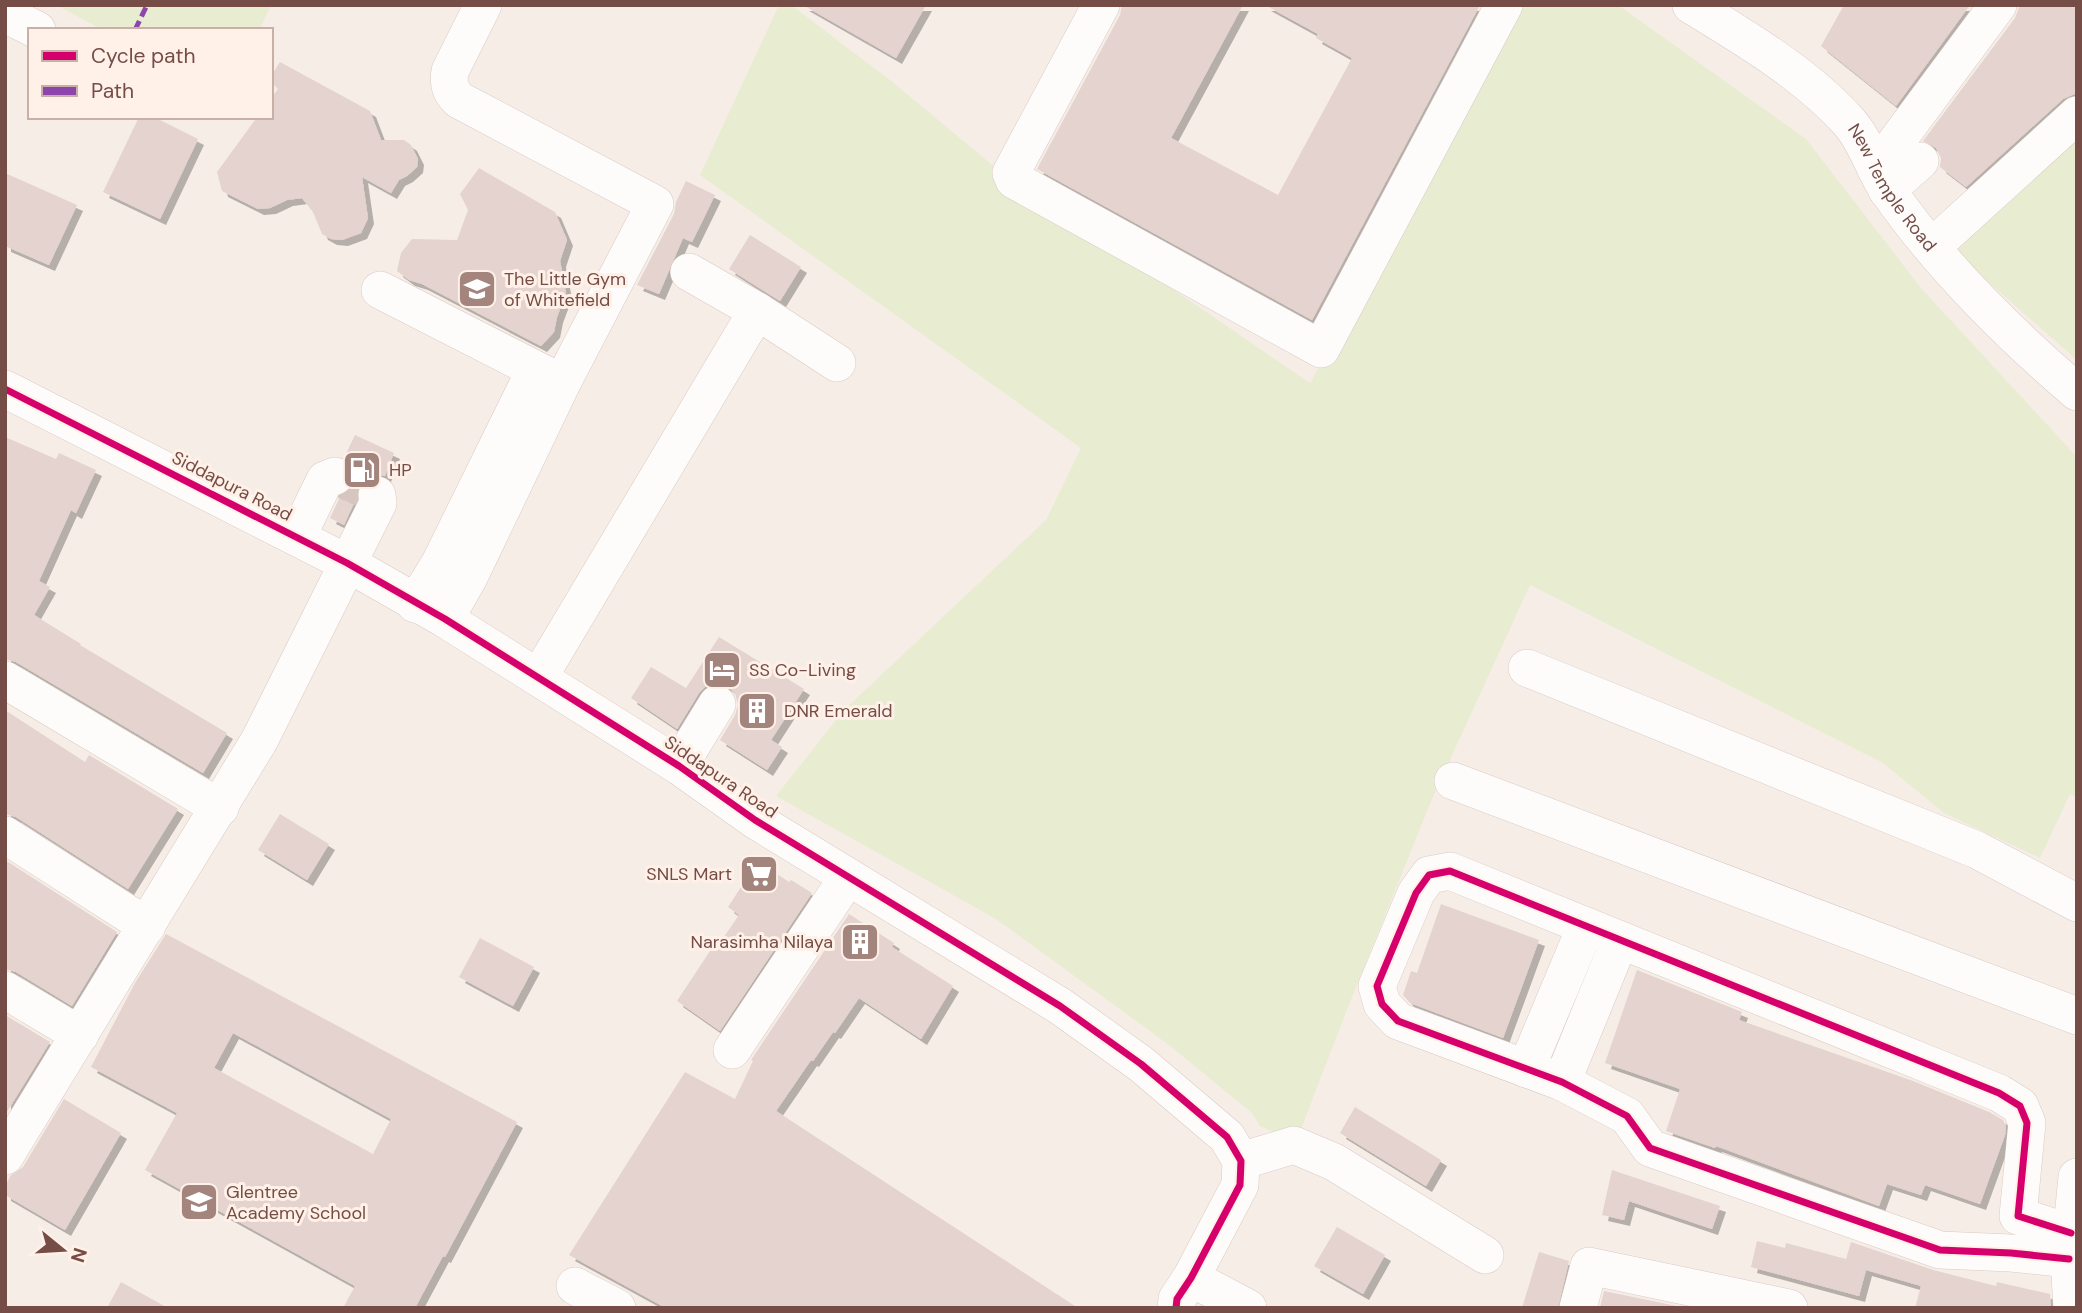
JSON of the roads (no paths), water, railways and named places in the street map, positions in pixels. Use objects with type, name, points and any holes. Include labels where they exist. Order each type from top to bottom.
[{"type":"street","points":[[430,611],[440,563],[549,376],[655,204],[459,100],[451,92],[450,71],[482,5]]},
{"type":"street","points":[[1101,5],[1011,173],[1014,180],[1321,349],[1504,5]]},
{"type":"street","name":"New Temple Road","points":[[1691,5],[1761,48],[1822,96],[1850,123],[1881,179],[1948,267],[2029,351],[2077,392]]},
{"type":"street","points":[[1881,179],[1998,5]]},
{"type":"street","points":[[5,14],[33,28]]},
{"type":"street","points":[[1932,247],[2077,115]]},
{"type":"street","points":[[1881,179],[1920,161]]},
{"type":"street","points":[[689,272],[757,310],[837,363]]},
{"type":"street","points":[[380,290],[549,376]]},
{"type":"street","points":[[538,677],[757,310]]},
{"type":"street","name":"Siddapura Road","points":[[5,389],[347,563],[538,677],[679,766],[755,820],[1060,1006],[1141,1064],[1227,1137],[1241,1161]]},
{"type":"street","points":[[297,537],[325,480],[335,476]]},
{"type":"street","points":[[7,1148],[80,1035],[259,741],[378,503],[377,495]]},
{"type":"street","points":[[1527,668],[1977,850],[2077,903]]},
{"type":"street","points":[[5,680],[220,807]]},
{"type":"street","points":[[679,766],[716,704]]},
{"type":"street","points":[[1453,781],[2077,1016]]},
{"type":"street","points":[[5,835],[147,926]]},
{"type":"street","points":[[1450,871],[1999,1093],[2020,1106],[2027,1123],[2018,1216],[2072,1275],[2011,1253],[1940,1250],[1650,1148],[1627,1116],[1562,1083],[1398,1021],[1382,1004],[1377,986],[1416,893],[1429,875],[1450,871]]},
{"type":"street","points":[[732,1050],[848,877]]},
{"type":"street","points":[[1526,1069],[1586,926]]},
{"type":"street","points":[[1562,1083],[1620,940]]},
{"type":"street","points":[[5,990],[80,1035]]},
{"type":"street","points":[[1248,1308],[1183,1293],[1240,1185],[1241,1161],[1294,1146],[1334,1162],[1485,1255]]},
{"type":"street","points":[[2072,1275],[2077,1177]]},
{"type":"street","points":[[1578,1308],[1589,1266],[1766,1306]]},
{"type":"street","points":[[575,1286],[617,1308]]},
{"type":"tunnel","points":[[335,476],[377,495]]},
{"type":"place","name":"The Little Gym of Whitefield","points":[[477,289]]},
{"type":"place","name":"HP","points":[[362,470]]},
{"type":"place","name":"SS Co-Living","points":[[722,670]]},
{"type":"place","name":"DNR Emerald","points":[[757,711]]},
{"type":"place","name":"SNLS Mart","points":[[759,874]]},
{"type":"place","name":"Narasimha Nilaya","points":[[860,942]]},
{"type":"place","name":"Glentree Academy School","points":[[199,1202]]}]
